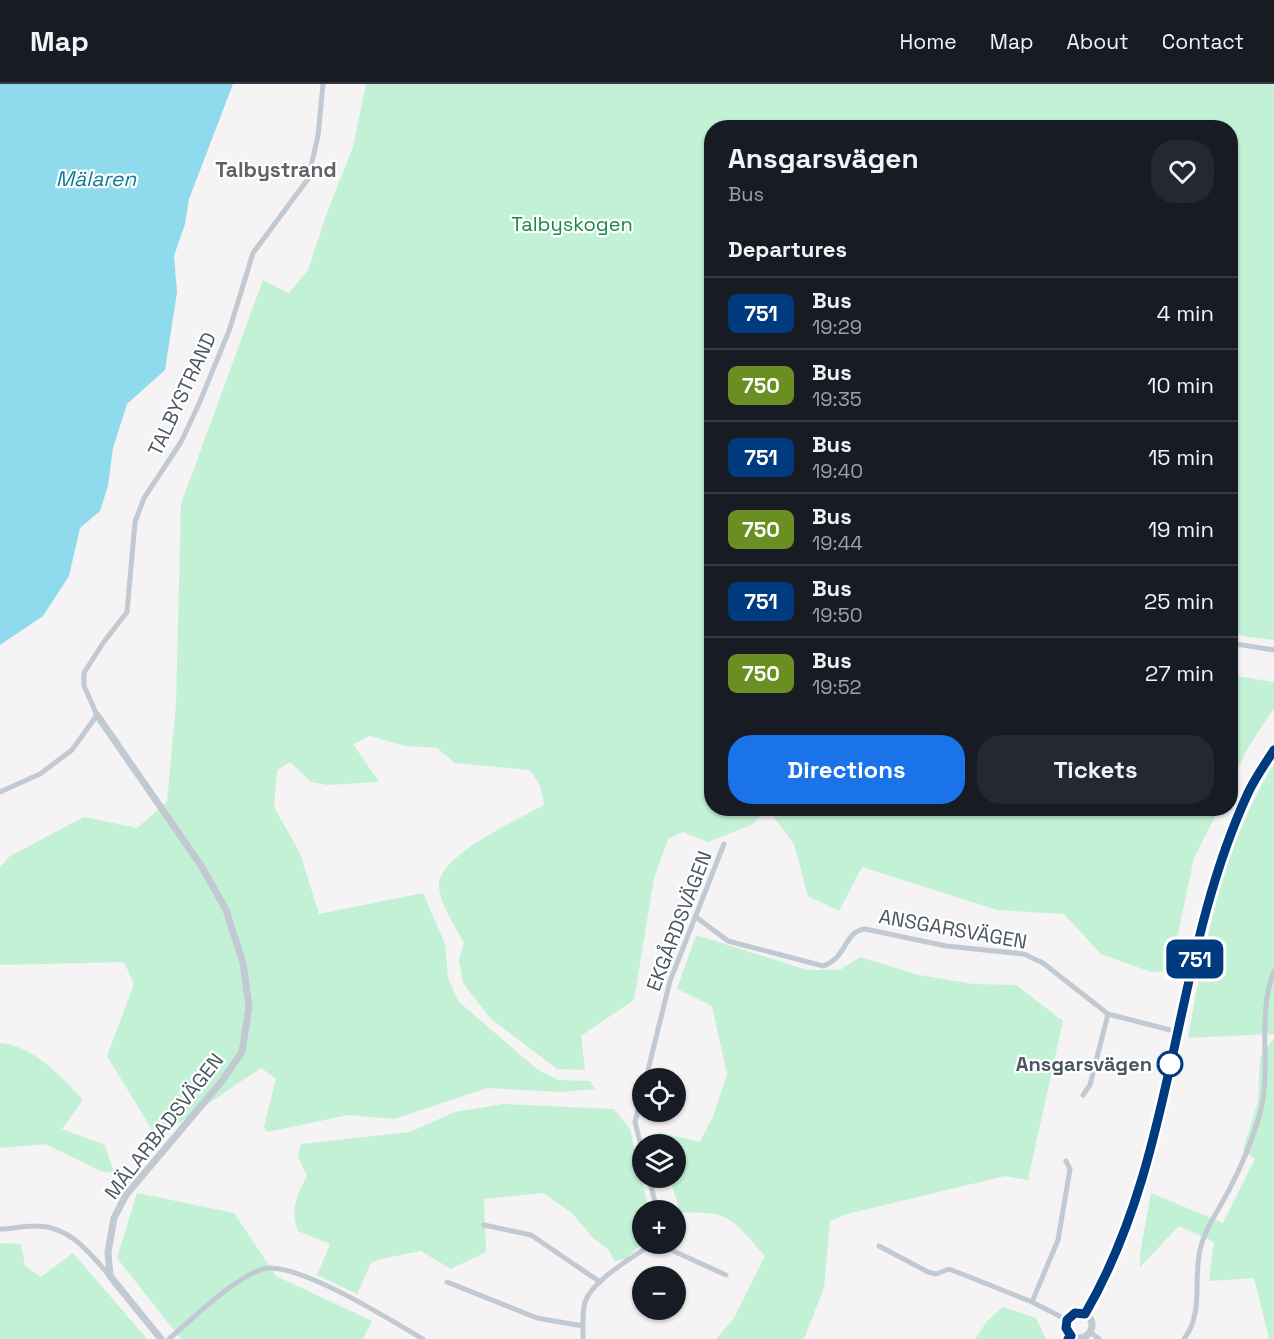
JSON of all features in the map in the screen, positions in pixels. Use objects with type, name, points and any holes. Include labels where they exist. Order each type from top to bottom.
[{"type":"street","name":"TALBYSTRAND","points":[[97,715],[84,686],[84,673],[127,612],[135,522],[144,498],[181,442],[198,406],[229,331],[253,253],[308,179],[318,136],[323,84]]},
{"type":"street","points":[[1238,645],[1274,650]]},
{"type":"street","points":[[0,792],[40,774],[72,750],[97,715]]},
{"type":"street","name":"MÄLARBADSVÄGEN","points":[[97,715],[202,867],[226,910],[243,963],[249,1007],[242,1052],[236,1062],[126,1195],[114,1218],[108,1252],[110,1276]]},
{"type":"street","points":[[1085,1314],[1104,1282],[1129,1218],[1147,1160],[1207,912],[1229,840],[1249,792],[1274,750]]},
{"type":"street","name":"EKGÅRDSVÄGEN","points":[[648,1068],[670,981],[724,844]]},
{"type":"street","name":"ANSGARSVÄGEN","points":[[696,917],[728,941],[823,966],[838,957],[849,938],[857,930],[865,929],[946,946],[1024,954],[1043,963],[1108,1014],[1178,1032]]},
{"type":"street","points":[[1184,1339],[1191,1330],[1196,1314],[1200,1251],[1232,1186],[1259,1120],[1265,1084],[1263,1032],[1266,1003],[1274,971]]},
{"type":"street","points":[[1083,1095],[1090,1086],[1108,1014]]},
{"type":"street","points":[[1032,1302],[1058,1240],[1070,1169],[1066,1161]]},
{"type":"street","points":[[484,1225],[531,1235],[600,1282]]},
{"type":"street","points":[[0,1229],[38,1226],[60,1229],[80,1243],[161,1339]]},
{"type":"street","points":[[879,1246],[928,1272],[936,1274],[949,1269],[1032,1302],[1067,1320]]},
{"type":"street","points":[[583,1339],[585,1304],[600,1282],[638,1254]]},
{"type":"street","points":[[680,1254],[726,1275]]},
{"type":"street","points":[[169,1339],[220,1295],[249,1275],[268,1268],[293,1273],[370,1307],[423,1339]]},
{"type":"street","points":[[447,1282],[537,1318],[584,1326]]},
{"type":"street","points":[[1075,1313],[1085,1314],[1091,1322],[1090,1332],[1082,1338],[1070,1337],[1066,1328],[1067,1320],[1075,1313]]},
{"type":"street","points":[[1090,1332],[1099,1339]]},
{"type":"green space","name":"Talbyskogen","points":[[366,84],[1274,84],[1274,640],[1238,634],[1238,120],[704,120],[704,816],[761,816],[751,825],[708,842],[683,832],[668,839],[654,878],[634,1000],[581,1036],[585,1070],[557,1069],[490,1018],[463,983],[459,960],[464,943],[444,906],[439,890],[439,883],[444,872],[467,849],[544,805],[540,785],[530,770],[455,763],[437,748],[406,746],[370,736],[353,744],[379,782],[328,785],[311,782],[290,762],[277,770],[274,807],[300,853],[319,914],[423,893],[445,944],[448,978],[459,1002],[538,1070],[559,1080],[590,1081],[595,1089],[560,1092],[487,1088],[394,1119],[349,1115],[267,1132],[264,1127],[276,1079],[261,1068],[157,1138],[107,1056],[134,984],[124,962],[0,965],[0,867],[10,856],[84,817],[137,828],[167,802],[176,705],[181,504],[263,280],[289,293],[308,270],[328,210],[353,147]]},
{"type":"green space","points":[[1238,676],[1274,682],[1274,708],[1246,751],[1238,768]]},
{"type":"green space","points":[[1274,764],[1274,1034],[1188,1038],[1209,931],[1228,863],[1256,796]]},
{"type":"green space","points":[[773,816],[1215,816],[1194,858],[1170,971],[1151,972],[1101,954],[1064,914],[997,910],[862,867],[839,911],[808,896],[794,844]]},
{"type":"green space","points":[[696,935],[807,970],[840,970],[860,957],[919,975],[973,984],[1016,985],[1063,1021],[1028,1180],[1005,1176],[847,1214],[830,1221],[824,1288],[804,1339],[716,1339],[734,1318],[765,1256],[730,1220],[711,1213],[686,1213],[686,1200],[676,1200],[673,1188],[686,1188],[686,1139],[700,1142],[714,1114],[727,1074],[712,1006],[677,989]]},
{"type":"green space","points":[[1274,1038],[1274,1339],[1269,1339],[1254,1278],[1209,1281],[1214,1242],[1179,1226],[1140,1267],[1140,1254],[1151,1193],[1223,1223],[1255,1159],[1243,1150],[1258,1101],[1260,1057]]},
{"type":"green space","points":[[0,1043],[12,1045],[35,1056],[56,1072],[83,1100],[62,1129],[105,1145],[114,1173],[101,1171],[45,1144],[0,1148]]},
{"type":"green space","points":[[504,1104],[614,1109],[630,1129],[632,1138],[632,1188],[644,1188],[647,1200],[632,1200],[632,1253],[626,1259],[614,1261],[609,1250],[593,1238],[572,1213],[543,1193],[484,1199],[486,1252],[451,1269],[421,1251],[381,1259],[371,1263],[357,1294],[317,1275],[330,1244],[298,1231],[295,1216],[296,1203],[307,1176],[298,1157],[301,1144],[410,1132],[455,1112]]},
{"type":"green space","points":[[137,1193],[234,1213],[276,1276],[372,1321],[363,1339],[181,1339],[117,1258]]},
{"type":"green space","points":[[0,1243],[21,1244],[25,1266],[41,1277],[73,1253],[147,1339],[0,1339]]},
{"type":"green space","points":[[1003,1307],[1036,1318],[1046,1339],[975,1339],[987,1321]]},
{"type":"water","name":"Mälaren","points":[[0,84],[233,84],[189,199],[185,224],[174,256],[177,292],[165,370],[127,404],[113,448],[108,486],[100,511],[80,528],[69,576],[43,616],[0,645]]},
{"type":"bus line","name":"751","points":[[1068,1339],[1071,1336],[1066,1328],[1067,1320],[1075,1313],[1085,1314],[1104,1282],[1129,1218],[1147,1160],[1214,886],[1229,840],[1249,792],[1274,750]]},
{"type":"place","name":"Ansgarsvägen","points":[[1170,1064]]},
{"type":"district","name":"Talbystrand","points":[[276,170]]}]
